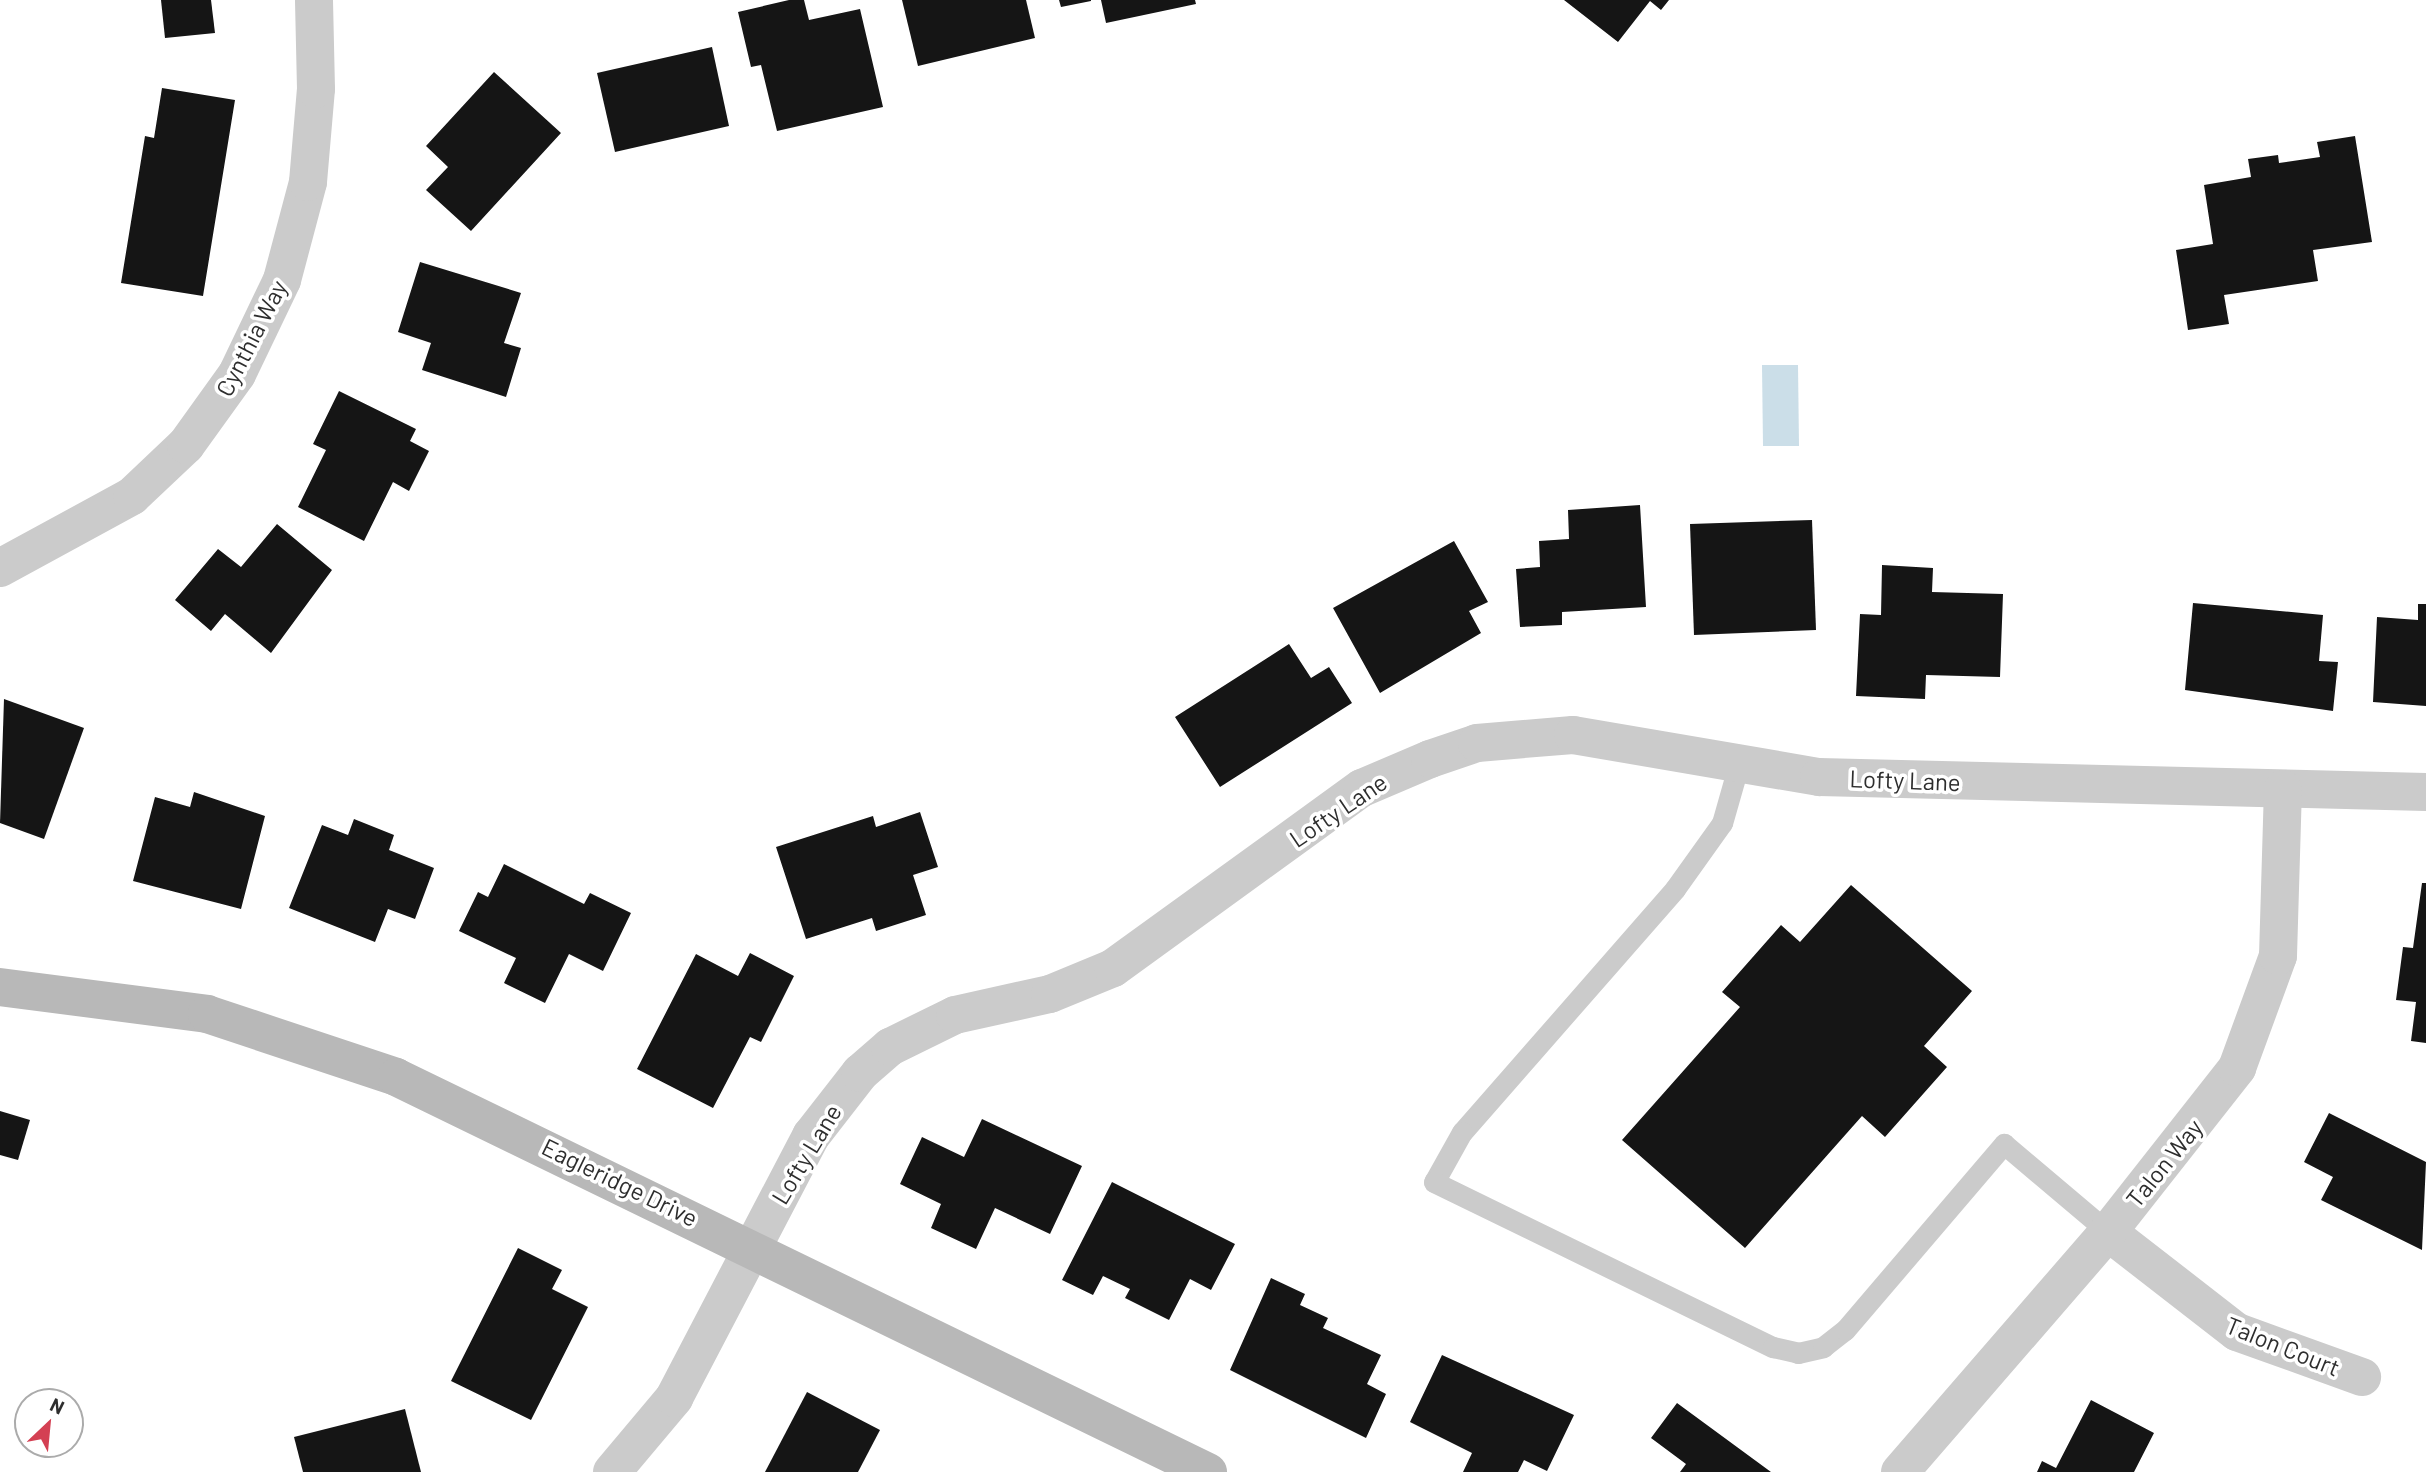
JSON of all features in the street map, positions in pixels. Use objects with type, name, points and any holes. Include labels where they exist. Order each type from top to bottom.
[{"type":"main road","name":"Eagleridge Drive","points":[[0,987],[207,1014],[304,1043],[396,1077],[754,1247],[1208,1472]]},
{"type":"street","points":[[314,0],[322,0]]},
{"type":"street","name":"Cynthia Way","points":[[0,568],[132,496],[186,445],[237,374],[282,280],[302,207],[314,133],[314,0]]},
{"type":"street","name":"Lofty Lane","points":[[612,1472],[674,1398],[811,1136],[860,1073],[890,1047],[955,1015],[1051,994],[1114,968],[1362,788],[1477,743],[1525,736],[1618,740],[1738,767],[1883,779],[2426,792]]},
{"type":"street","name":"Talon Way","points":[[1900,1472],[2108,1231],[2216,1097],[2252,1035],[2278,956],[2283,914],[2283,789]]},
{"type":"street","name":"Talon Court","points":[[2108,1231],[2237,1332],[2362,1377]]},
{"type":"lane","points":[[1738,767],[1722,823],[1675,889],[1462,1132],[1434,1182],[1773,1346],[1798,1353],[1823,1347],[1846,1330],[2004,1144],[2108,1231]]},
{"type":"water","points":[[1762,365],[1798,365],[1799,446],[1763,446]]},
{"type":"building","points":[[161,0],[211,0],[215,33],[165,38]]},
{"type":"building","points":[[789,0],[804,0],[809,20],[860,9],[883,107],[777,131],[761,65],[751,67],[738,12]]},
{"type":"building","points":[[902,0],[1026,0],[1035,38],[918,66]]},
{"type":"building","points":[[1059,0],[1091,0],[1091,1],[1061,7]]},
{"type":"building","points":[[1101,0],[1195,0],[1196,4],[1106,23]]},
{"type":"building","points":[[1564,0],[1669,0],[1661,10],[1650,1],[1618,42]]},
{"type":"building","points":[[712,47],[729,126],[615,152],[597,73]]},
{"type":"building","points":[[494,72],[561,133],[471,231],[426,190],[448,167],[426,146]]},
{"type":"building","points":[[162,88],[235,100],[203,296],[121,283],[145,136],[154,138]]},
{"type":"building","points":[[2355,136],[2372,242],[2313,250],[2318,281],[2224,295],[2229,324],[2188,330],[2176,250],[2213,244],[2204,185],[2251,177],[2248,159],[2278,155],[2279,163],[2320,157],[2317,142]]},
{"type":"building","points":[[420,262],[521,293],[504,343],[521,348],[506,397],[422,370],[431,343],[398,332]]},
{"type":"building","points":[[339,391],[416,429],[410,441],[429,451],[409,491],[393,482],[364,541],[298,507],[326,450],[313,444]]},
{"type":"building","points":[[1640,505],[1646,607],[1562,612],[1562,625],[1520,627],[1516,569],[1540,567],[1539,541],[1569,539],[1568,510]]},
{"type":"building","points":[[1812,520],[1816,630],[1694,635],[1690,524]]},
{"type":"building","points":[[277,524],[332,570],[271,653],[225,614],[211,631],[175,600],[218,549],[241,567]]},
{"type":"building","points":[[1454,541],[1488,602],[1469,611],[1481,633],[1380,693],[1333,608]]},
{"type":"building","points":[[1882,565],[1933,568],[1932,592],[2003,594],[2000,677],[1926,675],[1925,699],[1856,696],[1860,614],[1881,615]]},
{"type":"building","points":[[2193,603],[2323,615],[2319,661],[2338,662],[2333,711],[2185,690]]},
{"type":"building","points":[[2418,604],[2426,604],[2426,706],[2373,702],[2377,617],[2418,620]]},
{"type":"building","points":[[1289,644],[1311,678],[1329,667],[1352,703],[1220,787],[1175,717]]},
{"type":"building","points":[[4,699],[84,728],[44,839],[0,823]]},
{"type":"building","points":[[194,792],[265,816],[241,909],[133,881],[155,797],[190,807]]},
{"type":"building","points":[[920,812],[938,867],[913,875],[926,915],[876,931],[872,918],[806,939],[776,847],[873,816],[876,827]]},
{"type":"building","points":[[354,819],[394,835],[389,850],[434,868],[415,919],[388,909],[375,942],[289,908],[322,825],[348,835]]},
{"type":"building","points":[[504,864],[584,904],[590,893],[631,913],[603,971],[569,954],[545,1003],[504,983],[516,958],[459,931],[478,892],[488,897]]},
{"type":"building","points":[[2422,883],[2426,883],[2426,1043],[2411,1041],[2416,1002],[2396,1000],[2403,947],[2413,948]]},
{"type":"building","points":[[1851,885],[1972,991],[1924,1046],[1947,1067],[1885,1137],[1862,1116],[1745,1248],[1622,1140],[1740,1007],[1722,992],[1781,925],[1800,942]]},
{"type":"building","points":[[750,953],[794,976],[761,1042],[750,1037],[713,1108],[637,1069],[696,954],[738,976]]},
{"type":"building","points":[[0,1111],[30,1120],[18,1160],[0,1155]]},
{"type":"building","points":[[2329,1113],[2426,1162],[2422,1250],[2321,1200],[2333,1177],[2304,1162]]},
{"type":"building","points":[[982,1119],[1082,1166],[1050,1234],[995,1208],[976,1249],[931,1228],[941,1204],[900,1184],[922,1137],[964,1157]]},
{"type":"building","points":[[1112,1182],[1235,1244],[1211,1290],[1190,1279],[1169,1320],[1125,1298],[1130,1289],[1103,1276],[1093,1295],[1062,1280]]},
{"type":"building","points":[[518,1248],[562,1270],[552,1289],[588,1307],[531,1420],[451,1381]]},
{"type":"building","points":[[1271,1278],[1305,1294],[1300,1305],[1328,1318],[1323,1328],[1381,1355],[1367,1384],[1386,1394],[1366,1438],[1230,1370]]},
{"type":"building","points":[[1442,1355],[1574,1415],[1547,1471],[1524,1460],[1518,1472],[1463,1472],[1472,1453],[1410,1422]]},
{"type":"building","points":[[807,1392],[880,1430],[858,1472],[765,1472]]},
{"type":"building","points":[[2091,1400],[2154,1433],[2134,1472],[2037,1472],[2042,1461],[2056,1468]]},
{"type":"building","points":[[1677,1403],[1771,1472],[1680,1472],[1686,1464],[1651,1438]]},
{"type":"building","points":[[405,1409],[421,1472],[303,1472],[294,1437]]}]
